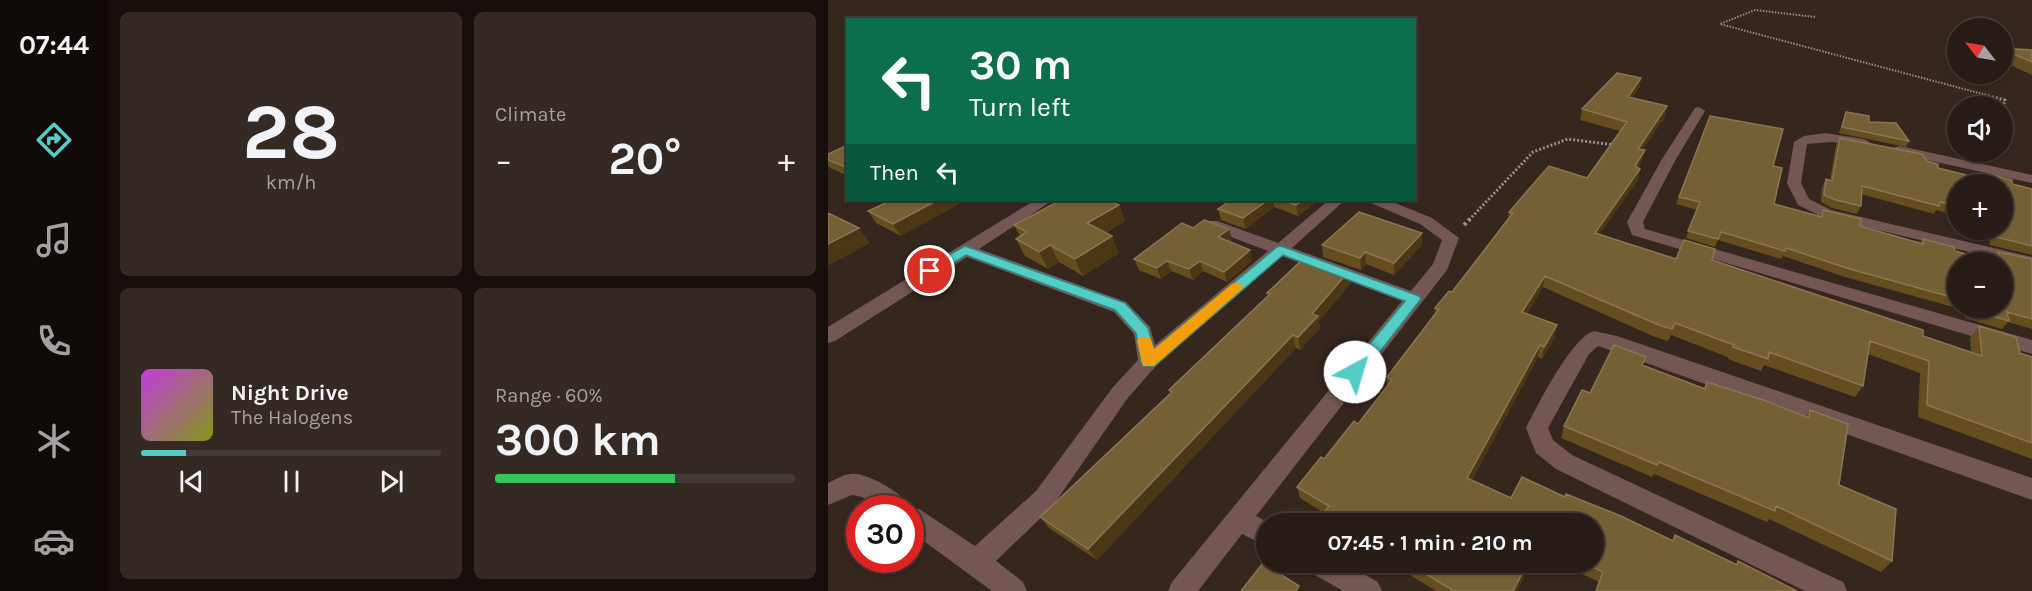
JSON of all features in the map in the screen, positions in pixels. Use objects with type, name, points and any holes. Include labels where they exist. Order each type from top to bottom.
[{"type":"street","points":[[1699,111],[1669,159],[1635,222],[1638,232],[2032,347]]},
{"type":"street","points":[[2032,179],[1883,147],[1834,138],[1812,137],[1801,142],[1794,183],[1803,202],[1826,213],[2032,262]]},
{"type":"street","points":[[828,336],[1043,201]]},
{"type":"street","points":[[976,562],[1044,499],[1120,393],[1148,362],[1337,201]]},
{"type":"street","points":[[1181,591],[1441,266],[1451,238],[1426,221],[1378,201]]},
{"type":"street","points":[[1211,225],[1414,299]]},
{"type":"street","points":[[965,250],[1120,307],[1143,332],[1148,362]]},
{"type":"street","points":[[1834,591],[1564,462],[1544,446],[1537,428],[1582,349],[1594,339],[1610,341],[2032,489]]},
{"type":"street","points":[[828,494],[851,484],[868,488],[878,495]]},
{"type":"street","points":[[1237,519],[1256,529]]},
{"type":"street","points":[[924,527],[1014,591]]},
{"type":"street","points":[[1337,573],[1370,591]]},
{"type":"path","points":[[1815,17],[1755,10],[1720,24],[1990,96]]},
{"type":"path","points":[[1451,238],[1533,152],[1568,139],[1617,146]]},
{"type":"building","points":[[2013,49],[2032,50],[2032,62],[2013,54]]},
{"type":"building","points":[[1617,73],[1641,78],[1628,97],[1667,106],[1638,149],[1645,150],[1635,166],[1640,169],[1595,233],[1676,259],[1684,240],[1715,249],[1712,260],[1923,330],[1923,336],[1982,356],[1979,326],[2016,337],[2020,353],[2032,357],[2032,443],[1927,405],[1929,361],[1870,341],[1863,386],[1769,352],[1768,359],[1675,323],[1672,329],[1659,325],[1545,276],[1522,312],[1557,325],[1544,347],[1540,345],[1467,478],[1511,498],[1522,477],[1565,497],[1566,494],[1621,516],[1673,541],[1675,535],[1737,565],[1738,561],[1797,591],[1596,591],[1604,573],[1604,513],[1324,513],[1329,506],[1297,487],[1321,457],[1324,459],[1354,421],[1358,424],[1392,380],[1387,377],[1439,309],[1435,308],[1449,291],[1452,292],[1513,213],[1509,212],[1549,166],[1587,178],[1627,122],[1582,109]]},
{"type":"building","points":[[1846,112],[1869,116],[1869,122],[1896,123],[1909,141],[1842,127]]},
{"type":"building","points":[[1710,116],[1783,129],[1773,166],[1782,168],[1774,204],[1822,217],[1823,210],[1861,219],[1860,226],[1923,244],[1923,239],[1954,247],[1955,251],[1959,252],[1947,252],[1947,296],[1850,269],[1786,248],[1785,251],[1721,232],[1718,239],[1688,231],[1700,202],[1679,197]]},
{"type":"building","points":[[1840,138],[1922,154],[1927,161],[1938,164],[1938,168],[1962,174],[1947,174],[1947,204],[1940,202],[1939,206],[1862,186],[1861,206],[1824,195],[1826,179],[1832,181]]},
{"type":"building","points":[[846,146],[846,167],[828,160],[828,154]]},
{"type":"building","points":[[2013,184],[2032,189],[2032,246],[2008,240],[2013,240]]},
{"type":"building","points":[[890,201],[936,201],[893,224],[868,211]]},
{"type":"building","points":[[1059,201],[1110,201],[1119,205],[1087,223],[1112,236],[1075,259],[1050,245],[1039,252],[1016,239],[1027,232],[1014,225]]},
{"type":"building","points":[[1230,201],[1267,201],[1243,218],[1218,209]]},
{"type":"building","points":[[1284,201],[1302,201],[1296,205]]},
{"type":"building","points":[[1359,212],[1422,233],[1394,263],[1365,252],[1360,258],[1322,245]]},
{"type":"building","points":[[828,213],[859,228],[828,244]]},
{"type":"building","points":[[1204,220],[1229,229],[1218,237],[1250,250],[1224,272],[1200,261],[1189,269],[1167,261],[1157,268],[1134,259],[1182,223],[1193,228]]},
{"type":"building","points":[[2013,255],[2032,259],[2032,319],[2013,314]]},
{"type":"building","points":[[1308,257],[1348,272],[1312,314],[1318,316],[1298,337],[1293,335],[1088,549],[1040,517],[1172,392],[1169,390],[1270,294],[1267,293],[1304,258]]},
{"type":"building","points":[[1614,345],[1646,357],[1642,365],[1705,389],[1707,382],[1809,418],[1810,410],[1848,424],[1839,485],[1896,509],[1892,561],[1776,506],[1775,511],[1659,462],[1657,465],[1564,426],[1582,390],[1590,393]]},
{"type":"building","points":[[1256,572],[1279,573],[1299,586],[1296,591],[1241,591]]},
{"type":"building","points":[[1424,573],[1522,573],[1513,591],[1454,591]]},
{"type":"slow traffic","points":[[1145,341],[1148,362],[1236,287]]},
{"type":"route","points":[[930,271],[965,250],[1120,307],[1143,332],[1148,362],[1281,250],[1414,299],[1355,372]]}]
